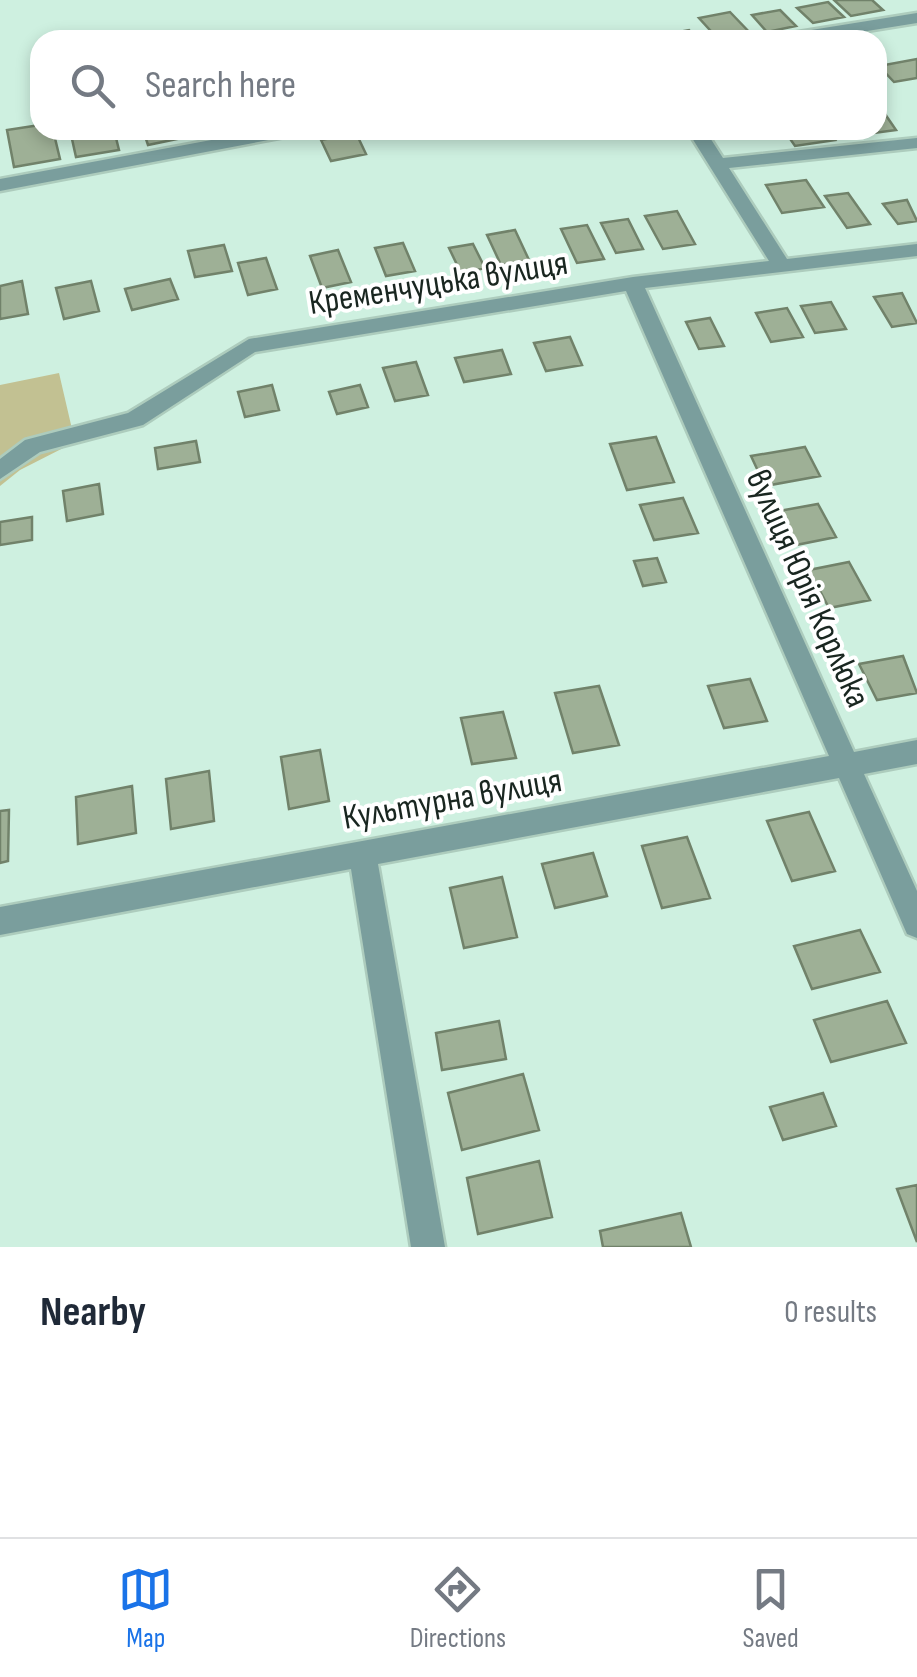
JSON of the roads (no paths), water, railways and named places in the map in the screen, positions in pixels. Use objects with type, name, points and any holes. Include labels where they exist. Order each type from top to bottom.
[{"type":"street","points":[[842,30],[917,18]]},
{"type":"street","points":[[0,185],[242,140]]},
{"type":"street","points":[[702,140],[782,266]]},
{"type":"street","points":[[718,164],[917,143]]},
{"type":"street","name":"Кременчуцька вулиця","points":[[0,471],[33,446],[135,419],[249,346],[634,283],[917,250]]},
{"type":"street","name":"вулиця Юрія Корлюка","points":[[634,283],[917,924]]},
{"type":"street","name":"Культурна вулиця","points":[[0,920],[917,752]]},
{"type":"street","points":[[362,852],[428,1247]]}]
